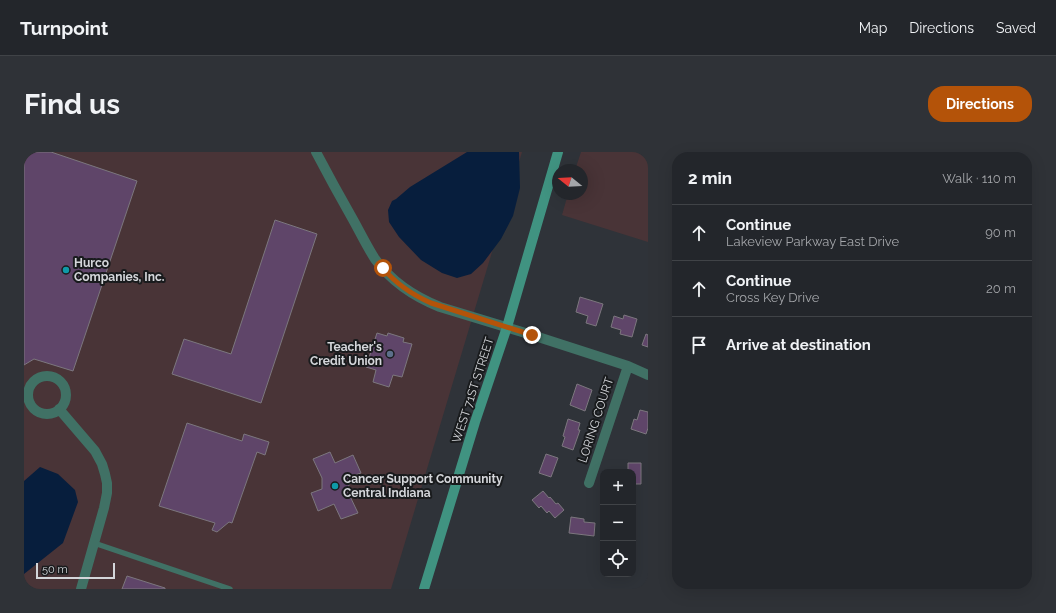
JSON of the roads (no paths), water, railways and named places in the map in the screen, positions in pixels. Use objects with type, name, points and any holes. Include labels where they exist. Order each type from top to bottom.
[{"type":"main road","name":"WEST 71ST STREET","points":[[424,589],[475,422],[507,327],[558,152]]},
{"type":"street","points":[[316,152],[373,256],[390,275],[413,294],[431,303],[628,366],[648,375]]},
{"type":"street","name":"LORING COURT","points":[[589,483],[628,366]]},
{"type":"street","points":[[59,409],[95,451],[100,460],[107,484],[104,508],[81,589]]},
{"type":"lane","points":[[94,543],[230,589]]},
{"type":"water","points":[[467,152],[519,152],[520,188],[513,216],[501,239],[483,263],[471,274],[457,278],[442,273],[421,260],[399,237],[389,222],[388,210],[392,201],[410,187]]},
{"type":"water","points":[[40,467],[58,474],[75,490],[78,502],[63,543],[24,574],[24,481]]},
{"type":"place","name":"Hurco Companies, Inc.","points":[[66,270]]},
{"type":"place","name":"Teacher's Credit Union","points":[[390,354]]},
{"type":"place","name":"Cancer Support Community Central Indiana","points":[[335,486]]}]
